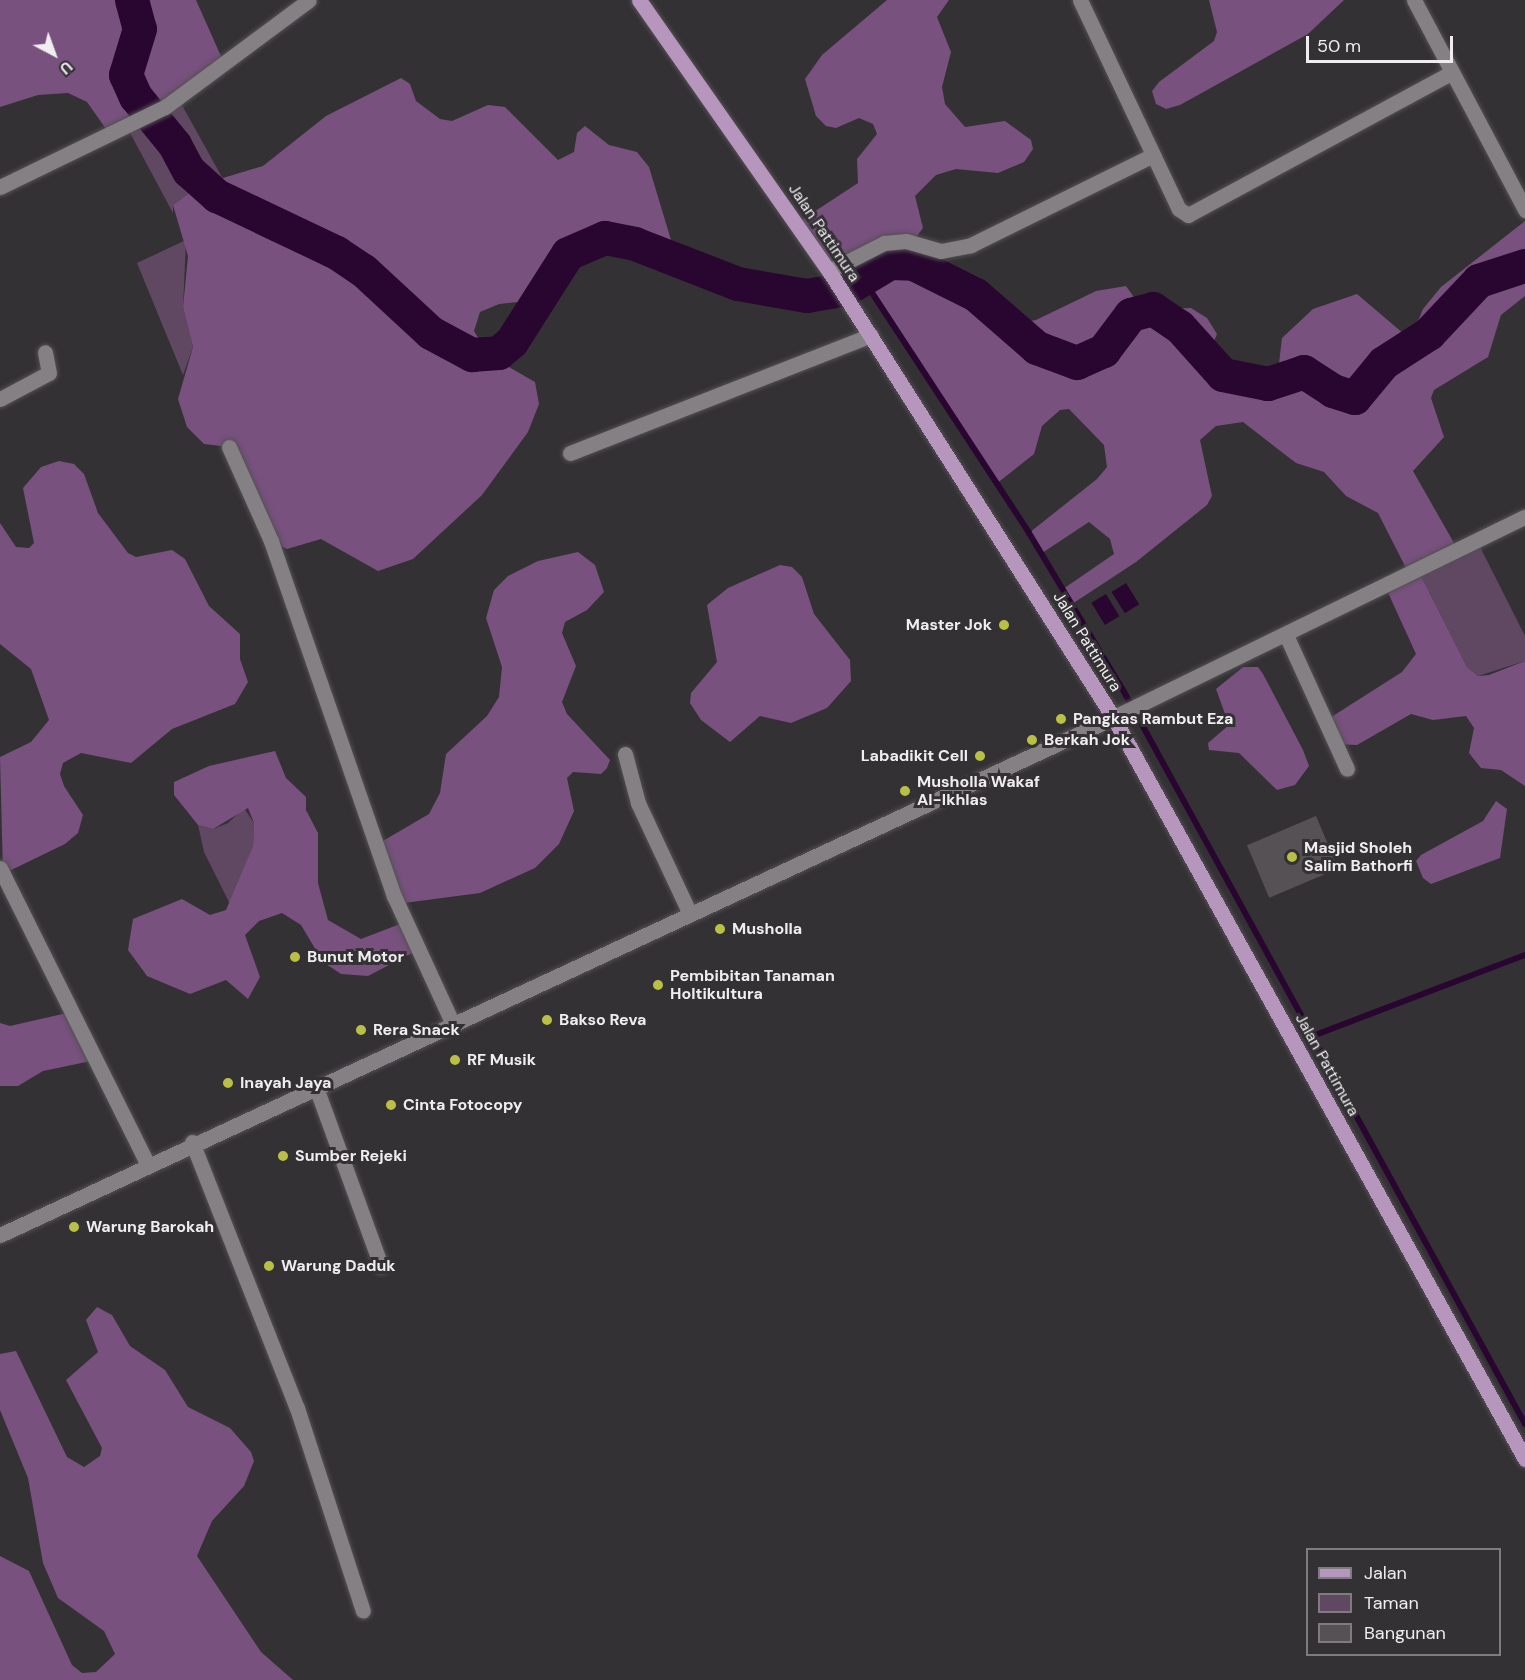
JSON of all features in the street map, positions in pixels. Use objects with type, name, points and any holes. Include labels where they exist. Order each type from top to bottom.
[{"type":"main road","name":"Jalan Pattimura","points":[[639,0],[832,276],[1118,713],[1525,1459]]},
{"type":"street","points":[[0,187],[128,129],[165,107],[309,0]]},
{"type":"street","points":[[1080,0],[1179,209],[1188,214],[1452,72]]},
{"type":"street","points":[[1414,0],[1525,210]]},
{"type":"street","points":[[832,276],[884,243],[906,241],[941,251],[971,245],[1153,155]]},
{"type":"street","points":[[570,453],[871,335]]},
{"type":"street","points":[[0,399],[49,373],[45,352]]},
{"type":"street","points":[[229,447],[270,541],[394,896],[452,1022]]},
{"type":"street","points":[[0,1235],[192,1142],[317,1090],[452,1022],[1118,713],[1148,697],[1286,635],[1525,517]]},
{"type":"street","points":[[1286,635],[1347,769]]},
{"type":"street","points":[[625,754],[638,802],[689,912]]},
{"type":"street","points":[[0,868],[147,1163]]},
{"type":"street","points":[[317,1090],[381,1266]]},
{"type":"street","points":[[192,1142],[297,1408],[363,1611]]},
{"type":"green space","points":[[178,98],[223,179],[200,185],[173,205],[173,213],[128,129]]},
{"type":"green space","points":[[186,240],[183,307],[193,347],[183,375],[137,263]]},
{"type":"green space","points":[[1477,541],[1525,636],[1525,661],[1478,676],[1467,667],[1418,570]]},
{"type":"green space","points":[[244,808],[254,823],[253,846],[230,904],[204,852],[198,825],[213,829],[228,823]]},
{"type":"shaded area","points":[[0,0],[196,0],[224,63],[111,136],[87,102],[68,93],[38,95],[0,107]]},
{"type":"shaded area","points":[[887,0],[949,0],[937,17],[951,52],[942,87],[945,104],[965,127],[1005,121],[1031,140],[1033,149],[1024,162],[998,173],[956,169],[936,175],[915,196],[923,228],[917,236],[829,271],[797,223],[858,183],[857,159],[877,134],[873,124],[859,118],[836,128],[826,126],[816,116],[805,79],[822,55]]},
{"type":"shaded area","points":[[1209,0],[1344,0],[1308,34],[1180,105],[1166,109],[1156,104],[1152,91],[1159,82],[1214,41],[1217,32]]},
{"type":"shaded area","points":[[401,78],[410,84],[416,101],[440,119],[452,121],[488,105],[505,107],[558,160],[574,152],[577,133],[585,126],[609,145],[637,152],[649,167],[671,240],[663,255],[605,238],[587,244],[557,267],[538,300],[499,304],[480,312],[474,331],[482,344],[502,363],[535,382],[539,404],[528,432],[482,495],[413,559],[378,571],[321,539],[287,549],[271,541],[229,447],[204,444],[187,427],[178,399],[193,347],[183,307],[188,256],[173,205],[200,185],[263,166],[326,116]]},
{"type":"shaded area","points":[[1525,221],[1525,296],[1501,315],[1488,357],[1434,390],[1431,398],[1444,437],[1413,471],[1458,550],[1418,570],[1467,667],[1478,676],[1489,675],[1525,661],[1525,786],[1501,770],[1481,768],[1469,753],[1474,728],[1466,716],[1433,720],[1411,714],[1357,745],[1336,744],[1325,721],[1402,672],[1416,654],[1385,586],[1409,574],[1378,513],[1346,496],[1324,472],[1296,463],[1243,422],[1216,426],[1200,440],[1212,496],[1207,505],[1136,562],[1072,604],[1063,589],[1114,554],[1110,539],[1089,522],[1042,553],[1029,533],[1097,479],[1107,467],[1104,445],[1069,409],[1060,410],[1042,426],[1034,454],[996,484],[863,279],[890,263],[914,264],[976,295],[1007,325],[1036,320],[1096,291],[1126,286],[1143,310],[1191,308],[1207,318],[1217,334],[1206,360],[1223,375],[1268,384],[1278,372],[1282,338],[1313,309],[1357,294],[1404,334],[1413,333],[1423,309],[1441,287]]},
{"type":"shaded area","points":[[59,461],[74,464],[84,474],[98,513],[128,553],[136,557],[172,550],[185,559],[209,606],[240,634],[240,659],[248,682],[235,704],[172,729],[131,763],[81,753],[63,763],[60,774],[64,786],[83,815],[78,833],[65,844],[3,874],[0,757],[31,742],[49,720],[31,669],[0,644],[0,523],[16,547],[29,548],[34,543],[23,488],[41,467]]},
{"type":"shaded area","points":[[578,552],[595,565],[604,592],[587,610],[565,622],[562,633],[576,666],[562,702],[567,714],[610,760],[607,768],[601,774],[573,772],[567,778],[574,811],[559,844],[535,868],[480,893],[404,903],[376,845],[429,814],[440,793],[446,754],[487,716],[499,697],[502,667],[486,618],[494,590],[508,576],[538,561]]},
{"type":"shaded area","points":[[780,565],[792,567],[802,577],[814,614],[850,660],[851,681],[827,708],[791,723],[760,716],[730,742],[701,720],[690,703],[691,693],[717,662],[707,605],[728,588]]},
{"type":"shaded area","points":[[1126,583],[1139,604],[1125,613],[1112,592]]},
{"type":"shaded area","points":[[1106,594],[1119,616],[1105,625],[1091,603]]},
{"type":"shaded area","points":[[1243,667],[1258,667],[1303,750],[1309,766],[1295,785],[1277,790],[1239,753],[1209,750],[1208,743],[1229,725],[1216,689]]},
{"type":"shaded area","points":[[275,751],[286,778],[306,797],[306,810],[318,833],[318,883],[328,920],[361,939],[400,924],[414,952],[368,976],[341,974],[323,962],[301,925],[282,913],[259,921],[245,935],[260,977],[248,999],[226,980],[190,994],[147,976],[128,950],[133,919],[182,899],[210,915],[226,910],[253,846],[254,823],[248,808],[213,829],[198,825],[174,795],[174,782],[209,766]]},
{"type":"shaded area","points":[[1496,801],[1507,809],[1500,858],[1431,884],[1423,878],[1416,861],[1421,855],[1483,821]]},
{"type":"shaded area","points":[[67,1013],[96,1060],[43,1071],[18,1086],[0,1086],[0,1023],[10,1026]]},
{"type":"shaded area","points":[[97,1307],[112,1315],[130,1346],[165,1370],[188,1407],[230,1428],[251,1452],[254,1461],[244,1486],[212,1521],[197,1556],[261,1652],[293,1680],[0,1680],[0,1556],[29,1571],[72,1665],[82,1673],[96,1672],[115,1654],[104,1631],[58,1598],[43,1563],[28,1478],[0,1410],[0,1354],[16,1351],[67,1457],[84,1467],[100,1456],[102,1448],[66,1380],[98,1352],[86,1320]]},
{"type":"building","name":"Masjid Sholeh Salim Bathorfi","points":[[1316,816],[1338,868],[1269,898],[1247,845]]},
{"type":"waterway","points":[[132,0],[140,29],[126,75],[136,97],[175,145],[189,171],[217,196],[337,253],[364,271],[431,333],[472,355],[499,353],[512,342],[568,254],[605,238],[635,244],[738,284],[807,296],[847,289],[890,263],[914,264],[976,295],[1037,348],[1077,363],[1104,351],[1131,315],[1153,309],[1180,327],[1223,375],[1268,384],[1304,372],[1333,391],[1355,398],[1384,363],[1429,334],[1479,281],[1525,266]]},
{"type":"waterway","points":[[863,279],[1029,533],[1123,690],[1525,1424]]},
{"type":"waterway","points":[[1310,1037],[1525,955]]},
{"type":"place","name":"Master Jok","points":[[1004,625]]},
{"type":"place","name":"Pangkas Rambut Eza","points":[[1061,719]]},
{"type":"place","name":"Berkah Jok","points":[[1032,740]]},
{"type":"place","name":"Labadikit Cell","points":[[980,756]]},
{"type":"place","name":"Musholla Wakaf Al-Ikhlas","points":[[905,791]]},
{"type":"place","name":"Masjid Sholeh Salim Bathorfi","points":[[1292,857]]},
{"type":"place","name":"Musholla","points":[[720,929]]},
{"type":"place","name":"Bunut Motor","points":[[295,957]]},
{"type":"place","name":"Pembibitan Tanaman Holtikultura","points":[[658,985]]},
{"type":"place","name":"Bakso Reva","points":[[547,1020]]},
{"type":"place","name":"Rera Snack","points":[[361,1030]]},
{"type":"place","name":"RF Musik","points":[[455,1060]]},
{"type":"place","name":"Inayah Jaya","points":[[228,1083]]},
{"type":"place","name":"Cinta Fotocopy","points":[[391,1105]]},
{"type":"place","name":"Sumber Rejeki","points":[[283,1156]]},
{"type":"place","name":"Warung Barokah","points":[[74,1227]]},
{"type":"place","name":"Warung Daduk","points":[[269,1266]]}]
